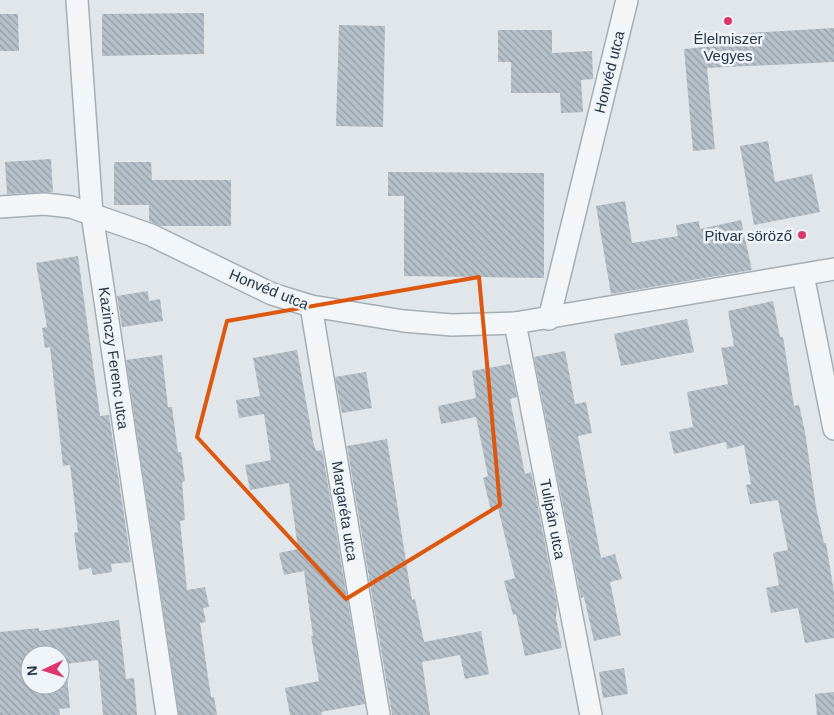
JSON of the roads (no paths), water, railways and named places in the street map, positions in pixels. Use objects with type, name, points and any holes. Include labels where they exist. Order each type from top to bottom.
[{"type":"street","name":"Kazinczy Ferenc utca","points":[[77,0],[92,214],[167,715]]},
{"type":"street","name":"Honvéd utca","points":[[549,318],[627,0]]},
{"type":"street","name":"Honvéd utca","points":[[0,207],[44,204],[71,207],[151,236],[272,294],[311,306],[404,321],[452,325],[515,323],[834,269]]},
{"type":"street","points":[[803,275],[834,429]]},
{"type":"street","name":"Margaréta utca","points":[[311,306],[379,715]]},
{"type":"street","name":"Tulipán utca","points":[[515,323],[591,715]]},
{"type":"place","name":"Élelmiszer Vegyes","points":[[728,21]]},
{"type":"place","name":"Pitvar söröző","points":[[802,235]]}]
